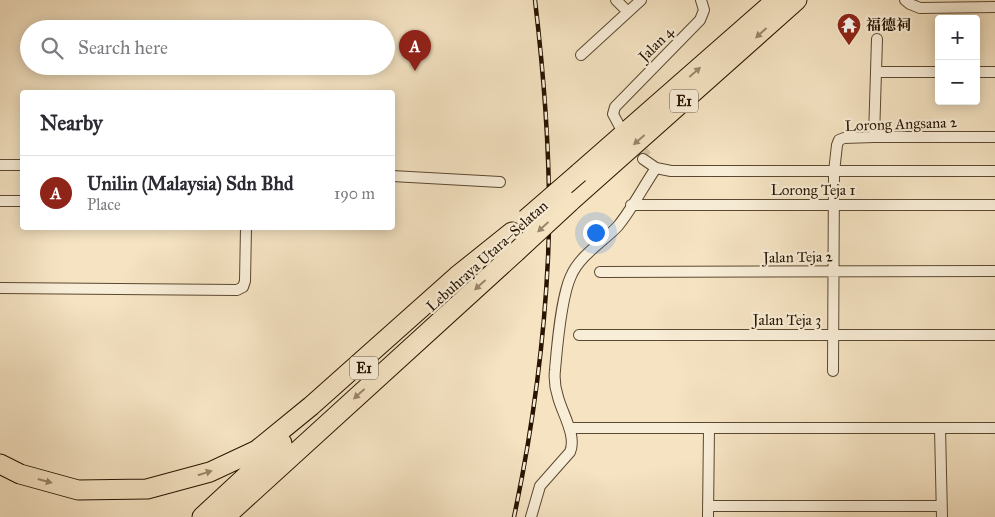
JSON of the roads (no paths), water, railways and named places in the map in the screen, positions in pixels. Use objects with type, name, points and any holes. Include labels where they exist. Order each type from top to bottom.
[{"type":"highway","name":"Lebuhraya Utara–Selatan","points":[[202,517],[526,219],[776,0]]},
{"type":"highway","name":"Lebuhraya Utara–Selatan","points":[[225,517],[570,202],[797,0]]},
{"type":"highway","points":[[0,464],[20,474],[78,490],[147,489],[210,472],[257,450],[311,406],[457,276],[512,232]]},
{"type":"street","points":[[616,0],[628,12]]},
{"type":"street","points":[[581,55],[641,0]]},
{"type":"street","name":"Jalan 4","points":[[620,123],[613,112],[618,104],[700,20],[704,10],[701,0]]},
{"type":"street","points":[[905,0],[920,8],[995,7]]},
{"type":"street","points":[[874,137],[876,39]]},
{"type":"street","points":[[876,72],[935,72]]},
{"type":"street","points":[[980,72],[995,72]]},
{"type":"street","name":"Lorong Angsana 2","points":[[834,172],[837,145],[839,140],[844,138],[995,137]]},
{"type":"street","points":[[531,517],[540,486],[570,452],[572,446],[569,428],[558,399],[555,382],[559,334],[566,290],[571,275],[582,260],[617,226],[631,205],[649,162],[672,171],[995,171]]},
{"type":"street","points":[[0,165],[20,165]]},
{"type":"street","points":[[833,371],[834,172]]},
{"type":"street","points":[[395,176],[500,182]]},
{"type":"street","points":[[0,201],[20,201]]},
{"type":"street","name":"Lorong Teja 1","points":[[631,205],[995,205]]},
{"type":"street","points":[[0,288],[237,290],[244,287],[245,281],[246,230]]},
{"type":"street","name":"Jalan Teja 2","points":[[600,272],[995,271]]},
{"type":"street","name":"Jalan Teja 3","points":[[579,335],[995,335]]},
{"type":"street","points":[[569,428],[995,428]]},
{"type":"street","points":[[708,517],[709,428]]},
{"type":"street","points":[[940,428],[942,517]]},
{"type":"street","points":[[708,506],[941,506]]},
{"type":"tunnel","points":[[634,139],[647,156]]},
{"type":"railway","points":[[514,517],[536,388],[544,323],[548,258],[549,193],[547,129],[535,0]]},
{"type":"place","name":"福德祠","points":[[849,46]]},
{"type":"place","name":"Unilin (Malaysia) Sdn Bhd","points":[[415,71]]}]
